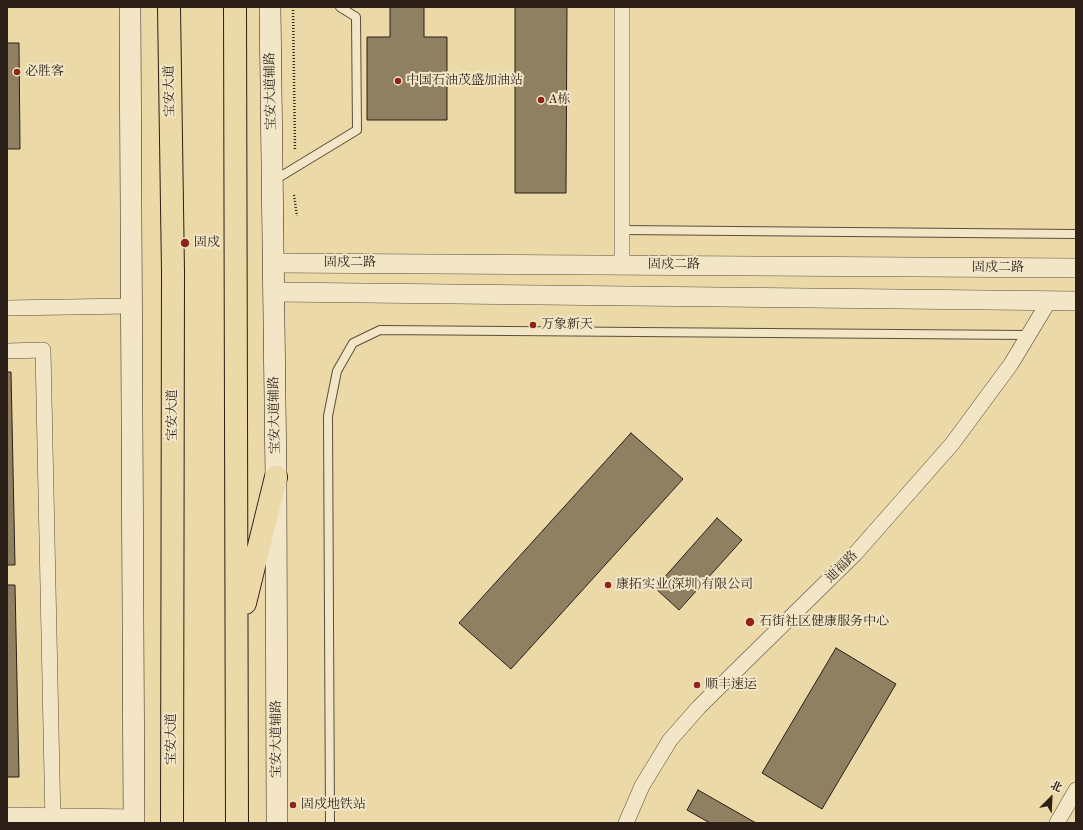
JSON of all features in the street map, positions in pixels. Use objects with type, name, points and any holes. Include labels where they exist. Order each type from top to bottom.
[{"type":"main road","points":[[130,7],[130,306],[134,820]]},
{"type":"main road","name":"宝安大道","points":[[169,7],[173,272],[172,823]]},
{"type":"main road","points":[[235,7],[238,635],[237,823]]},
{"type":"main road","name":"宝安大道辅路","points":[[270,7],[276,478],[278,823]]},
{"type":"main road","points":[[238,635],[276,478]]},
{"type":"street","points":[[622,7],[622,265]]},
{"type":"street","name":"固戍二路","points":[[273,263],[1076,268]]},
{"type":"street","points":[[274,292],[1076,301]]},
{"type":"street","name":"迪福路","points":[[626,823],[642,786],[670,740],[700,707],[855,554],[952,444],[1011,364],[1049,301]]},
{"type":"street","points":[[7,308],[130,306]]},
{"type":"street","points":[[7,351],[44,350],[53,820]]},
{"type":"street","points":[[1057,823],[1076,790]]},
{"type":"street","points":[[7,815],[53,820],[134,820]]},
{"type":"lane","points":[[272,182],[356,130],[356,17],[340,7]]},
{"type":"lane","points":[[622,230],[1076,234]]},
{"type":"lane","points":[[330,823],[328,416],[337,371],[353,343],[380,330],[1028,335]]},
{"type":"path","points":[[293,7],[295,150]]},
{"type":"path","points":[[294,193],[297,216]]},
{"type":"building","points":[[390,7],[424,7],[424,37],[447,37],[447,120],[367,120],[367,37],[390,37]]},
{"type":"building","name":"A栋","points":[[515,7],[567,7],[566,193],[515,193]]},
{"type":"building","points":[[7,43],[19,43],[20,149],[7,149]]},
{"type":"building","points":[[7,372],[11,372],[15,565],[7,565]]},
{"type":"building","points":[[631,433],[683,479],[511,669],[459,623]]},
{"type":"building","points":[[717,518],[742,540],[679,610],[655,588]]},
{"type":"building","points":[[7,585],[15,585],[19,777],[7,777]]},
{"type":"building","points":[[836,648],[896,684],[822,809],[762,773]]},
{"type":"building","points":[[698,790],[756,823],[710,823],[687,810]]},
{"type":"place","name":"必胜客","points":[[17,72]]},
{"type":"place","name":"中国石油茂盛加油站","points":[[398,81]]},
{"type":"place","name":"A栋","points":[[541,100]]},
{"type":"place","name":"固戍","points":[[185,243]]},
{"type":"place","name":"万象新天","points":[[533,325]]},
{"type":"place","name":"康拓实业(深圳)有限公司","points":[[608,585]]},
{"type":"place","name":"石街社区健康服务中心","points":[[750,622]]},
{"type":"place","name":"顺丰速运","points":[[697,685]]},
{"type":"place","name":"固戍地铁站","points":[[293,805]]}]
